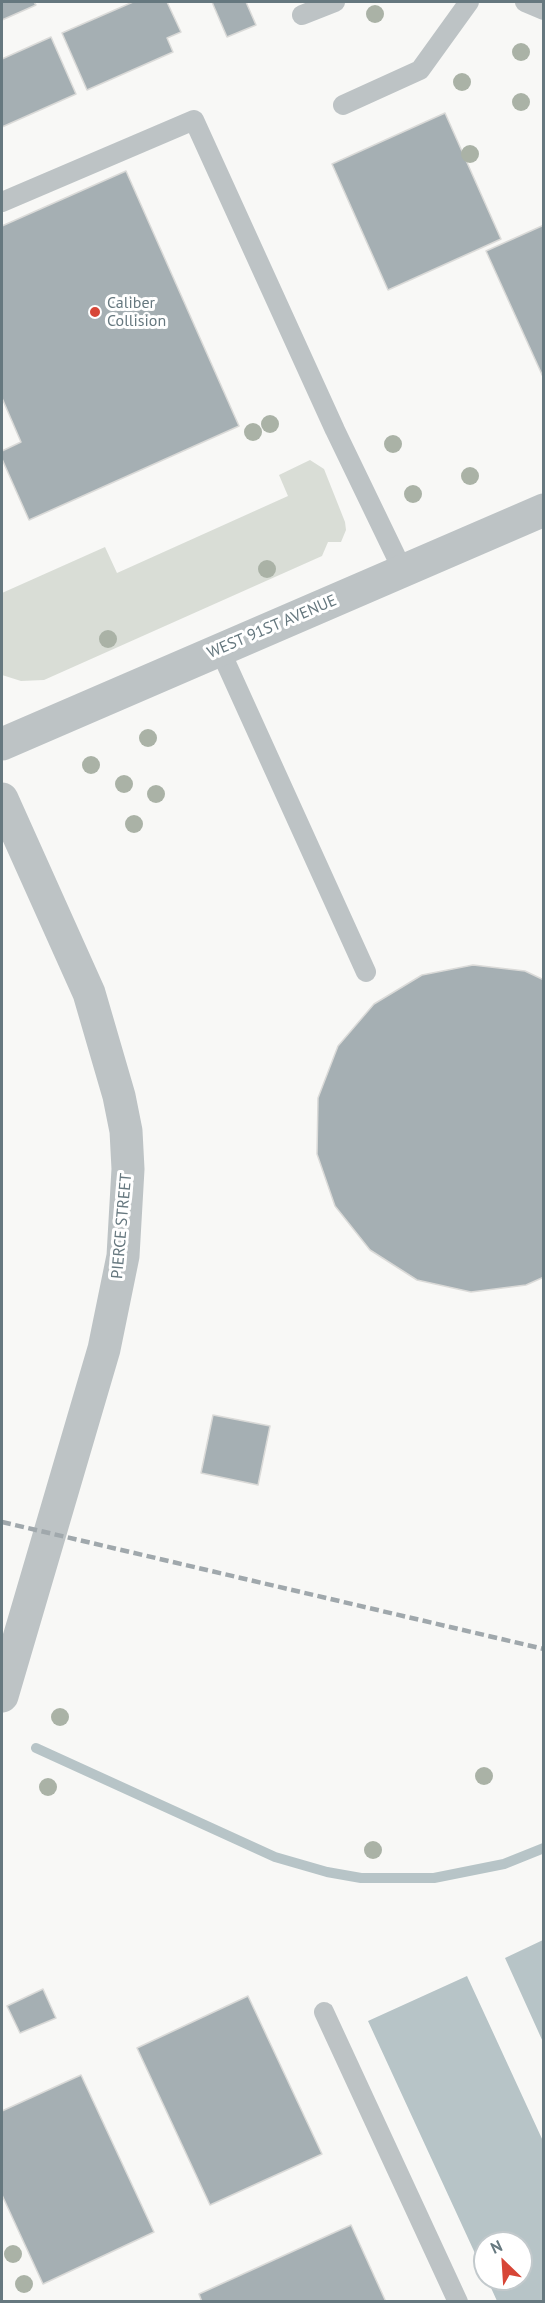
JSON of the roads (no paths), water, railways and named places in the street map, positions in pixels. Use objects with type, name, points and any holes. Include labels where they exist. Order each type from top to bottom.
[{"type":"street","name":"WEST 91ST AVENUE","points":[[2,744],[543,510]]},
{"type":"street","name":"PIERCE STREET","points":[[2,799],[89,993],[119,1096],[126,1131],[128,1169],[123,1256],[104,1348],[4,1681]]},
{"type":"lane","points":[[302,15],[335,2]]},
{"type":"lane","points":[[343,105],[420,70],[469,2]]},
{"type":"lane","points":[[525,2],[543,10]]},
{"type":"lane","points":[[2,202],[194,120],[335,430],[403,571]]},
{"type":"lane","points":[[220,650],[366,972]]},
{"type":"lane","points":[[324,2012],[458,2301]]},
{"type":"waterway","points":[[36,1748],[275,1857],[327,1872],[361,1878],[434,1878],[504,1864],[544,1848]]},
{"type":"railway","points":[[2,1522],[544,1649]]},
{"type":"place","name":"Caliber Collision","points":[[95,312]]}]
